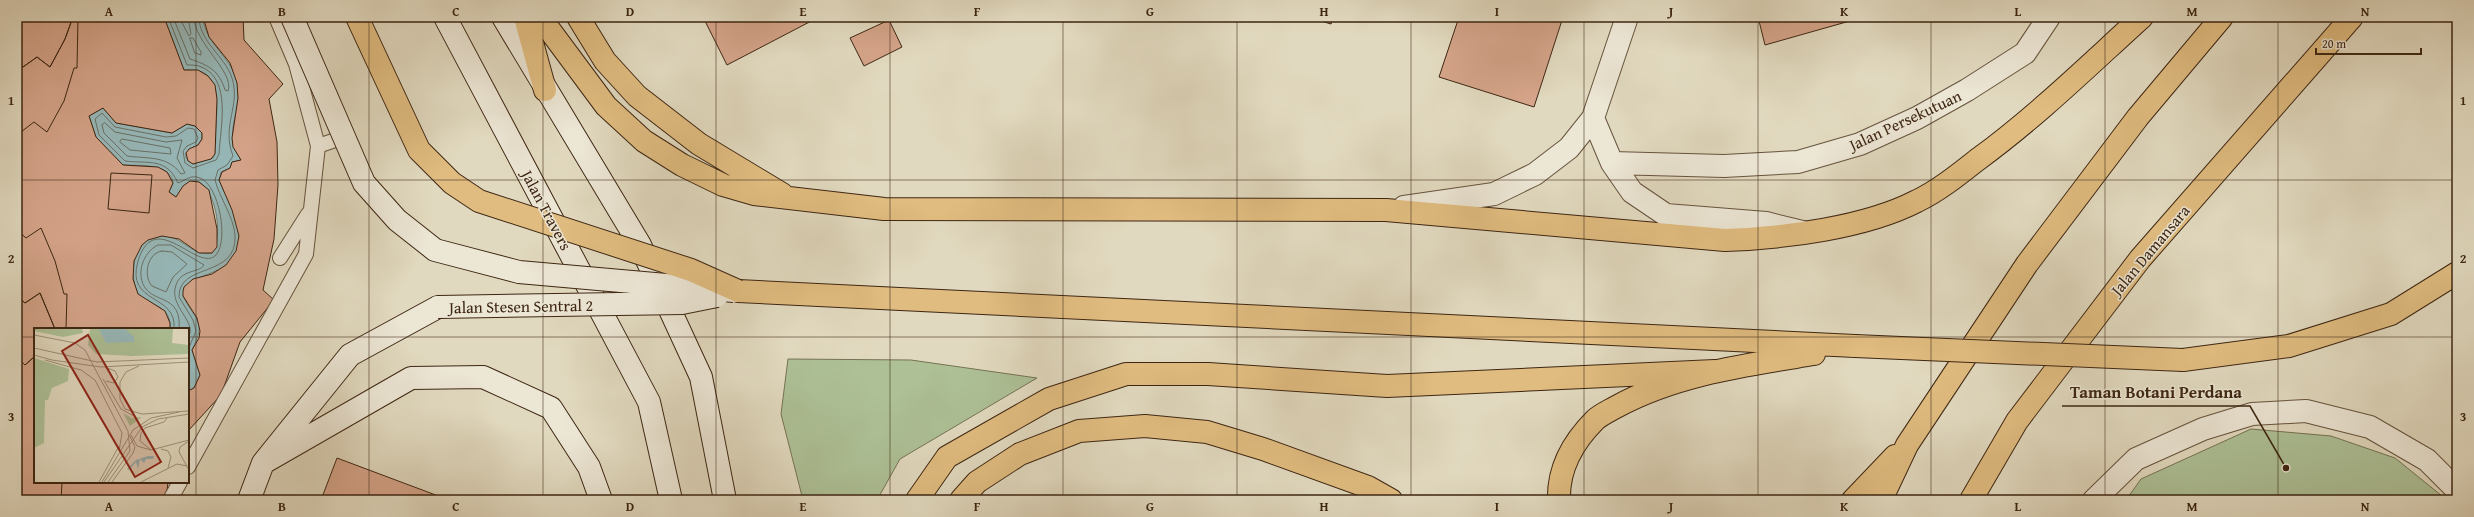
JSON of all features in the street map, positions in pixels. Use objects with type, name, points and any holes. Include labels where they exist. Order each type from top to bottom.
[{"type":"main road","points":[[357,17],[419,150],[452,183],[478,201],[691,270],[738,291],[1855,346],[2183,360],[2290,346],[2391,314],[2457,273]]},
{"type":"main road","points":[[525,17],[545,90]]},
{"type":"main road","points":[[540,17],[606,106],[644,141],[682,165],[723,185],[754,194],[884,209],[1386,210],[1725,240],[1765,238],[1856,223],[1917,202],[1958,175],[2027,122],[2142,17]]},
{"type":"main road","points":[[578,17],[605,61],[636,96],[700,144],[788,198]]},
{"type":"main road","points":[[1881,500],[1907,445],[2027,264],[2138,117],[2222,17]]},
{"type":"main road","name":"Jalan Damansara","points":[[1971,500],[2017,421],[2140,259],[2352,17]]},
{"type":"main road","points":[[1559,500],[1558,486],[1568,454],[1596,419],[1636,396],[1715,371],[1855,346]]},
{"type":"main road","points":[[917,500],[948,457],[1049,399],[1126,374],[1208,374],[1388,386],[1715,371]]},
{"type":"main road","points":[[960,500],[977,482],[1020,454],[1079,431],[1145,426],[1207,432],[1263,449],[1368,487],[1391,500]]},
{"type":"main road","points":[[1853,500],[1907,445]]},
{"type":"street","points":[[292,17],[303,62],[344,137],[364,183],[397,220],[435,250],[519,272],[738,291]]},
{"type":"street","name":"Jalan Travers","points":[[445,17],[649,402],[671,500]]},
{"type":"street","points":[[503,17],[545,90],[640,245],[701,377],[725,500]]},
{"type":"street","points":[[1386,210],[1494,194],[1535,174],[1569,148],[1593,118],[1627,17]]},
{"type":"street","name":"Jalan Persekutuan","points":[[1612,163],[1724,166],[1798,162],[1860,144],[1917,118],[1960,94],[2025,53],[2049,17]]},
{"type":"street","points":[[1593,118],[1612,163],[1632,192],[1666,215],[1766,223],[1802,232]]},
{"type":"street","name":"Jalan Stesen Sentral 2","points":[[249,500],[263,463],[350,355],[438,307],[682,303],[738,291]]},
{"type":"street","points":[[263,463],[411,378],[483,377],[551,408],[590,467],[601,500]]},
{"type":"street","points":[[2094,500],[2136,459],[2203,429],[2252,414],[2306,410],[2370,426],[2427,460],[2457,490]]},
{"type":"lane","points":[[189,465],[306,254],[318,146],[303,62],[276,17]]},
{"type":"lane","points":[[318,146],[344,137]]},
{"type":"lane","points":[[280,258],[311,211]]},
{"type":"lane","points":[[170,500],[179,483]]},
{"type":"green space","points":[[788,359],[911,360],[1037,378],[900,459],[877,500],[803,500],[781,414]]},
{"type":"green space","points":[[2251,429],[2331,436],[2395,458],[2447,500],[2126,500],[2141,479]]},
{"type":"water","points":[[164,17],[203,17],[208,35],[230,65],[234,73],[238,93],[233,139],[235,149],[241,160],[232,162],[230,168],[221,172],[219,180],[231,207],[238,228],[239,235],[237,250],[232,260],[223,267],[193,281],[186,287],[183,296],[196,317],[199,326],[199,332],[192,350],[200,375],[194,388],[189,390],[189,328],[170,328],[170,321],[164,311],[138,294],[133,276],[135,258],[139,249],[145,243],[152,238],[162,236],[176,239],[193,250],[205,254],[212,253],[217,242],[218,228],[216,212],[211,198],[205,187],[196,181],[187,184],[176,197],[169,192],[173,183],[171,176],[166,171],[153,166],[123,165],[96,137],[89,116],[103,108],[116,123],[172,133],[187,124],[195,126],[202,133],[202,139],[198,145],[186,153],[186,158],[193,164],[213,158],[217,107],[215,87],[211,79],[205,74],[196,70],[184,70]]},
{"type":"building","points":[[17,17],[164,17],[184,70],[198,70],[208,76],[215,85],[217,99],[215,154],[211,159],[193,164],[188,161],[186,153],[189,149],[198,145],[202,139],[202,133],[195,126],[187,124],[172,133],[116,123],[103,108],[89,116],[96,137],[123,165],[158,167],[167,172],[173,183],[169,192],[176,197],[183,186],[190,181],[199,182],[209,190],[217,229],[217,247],[212,253],[199,253],[179,239],[162,236],[148,240],[142,245],[134,261],[133,279],[138,294],[165,311],[170,323],[170,328],[34,328],[34,483],[168,483],[166,500],[17,500]]},
{"type":"building","points":[[17,17],[73,17],[65,39],[50,67],[37,57],[23,67],[17,63]]},
{"type":"building","points":[[73,17],[78,17],[77,68],[74,68],[64,101],[47,132],[34,122],[21,132],[17,129],[17,63],[23,67],[37,57],[50,67],[65,39]]},
{"type":"building","points":[[203,17],[243,17],[244,40],[283,84],[269,99],[277,142],[278,185],[274,239],[263,290],[274,300],[240,342],[221,395],[189,430],[189,390],[194,388],[200,375],[192,350],[199,338],[200,331],[197,318],[183,296],[184,287],[193,279],[212,274],[226,265],[236,251],[239,236],[232,210],[219,180],[222,172],[230,168],[232,162],[241,160],[233,147],[232,138],[238,98],[237,83],[230,63],[209,37]]},
{"type":"building","points":[[703,17],[819,17],[727,65]]},
{"type":"building","points":[[1308,17],[1333,17],[1331,24]]},
{"type":"building","points":[[1459,17],[1563,17],[1534,107],[1439,77]]},
{"type":"building","points":[[1758,17],[1864,17],[1765,45]]},
{"type":"building","points":[[889,20],[902,47],[864,66],[850,38]]},
{"type":"building","points":[[111,173],[152,175],[149,213],[108,209]]},
{"type":"building","points":[[41,228],[55,261],[64,294],[67,294],[66,328],[55,328],[40,293],[25,303],[17,296],[17,230],[26,238]]},
{"type":"building","points":[[40,293],[55,328],[34,328],[34,357],[25,365],[17,357],[17,296],[25,303]]},
{"type":"building","points":[[17,357],[25,365],[34,357],[34,483],[62,483],[61,500],[17,500]]},
{"type":"building","points":[[337,458],[449,500],[321,500]]},
{"type":"place","name":"Taman Botani Perdana","points":[[2286,468]]}]
